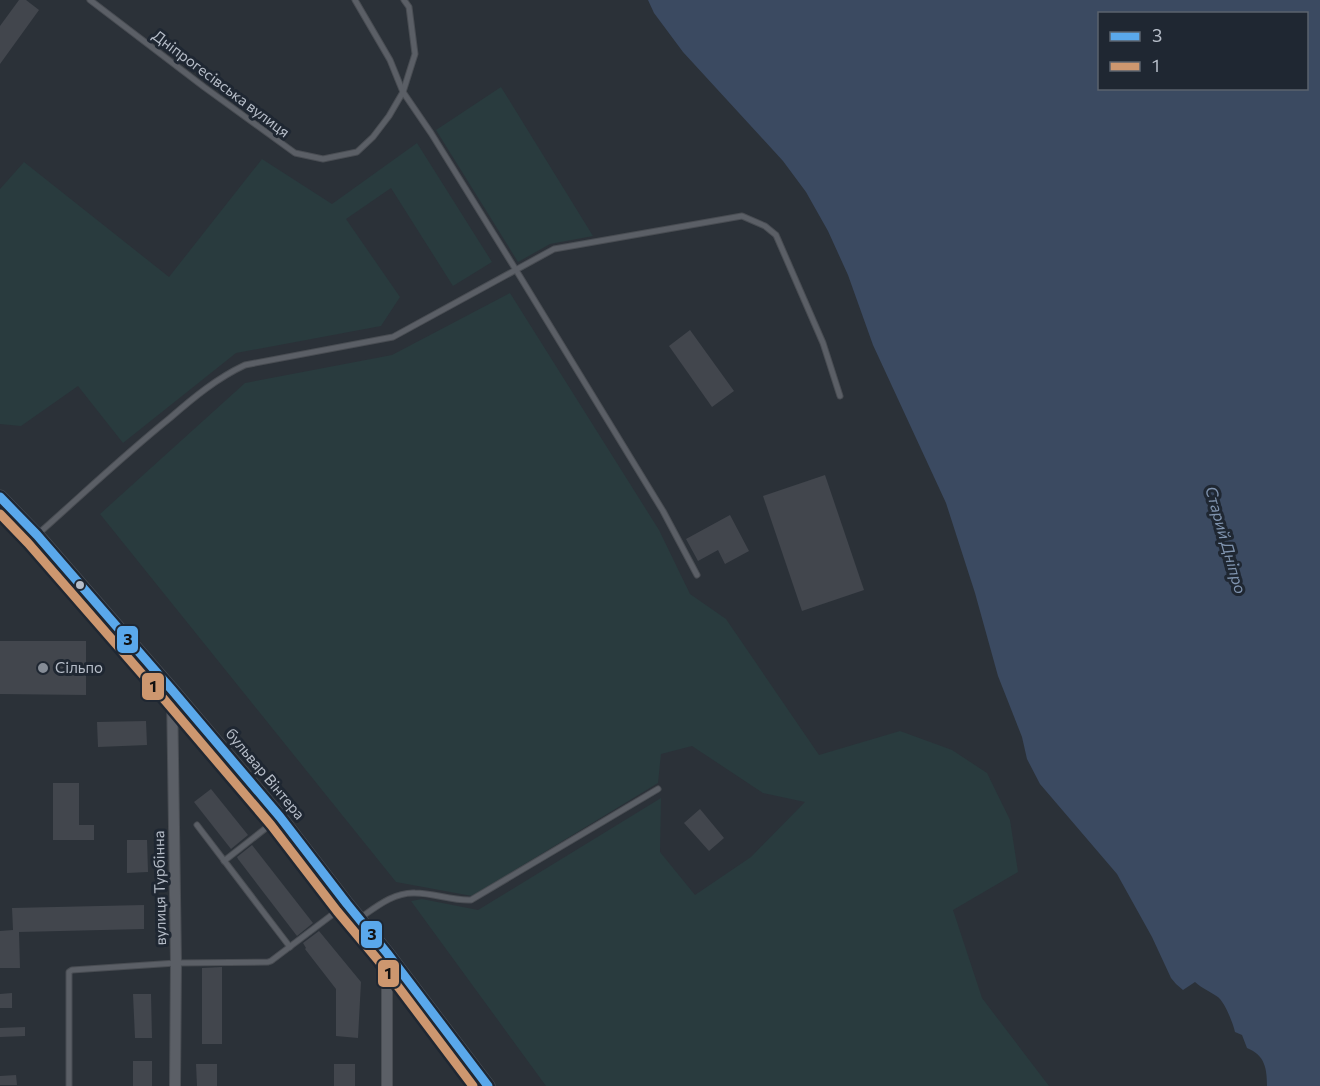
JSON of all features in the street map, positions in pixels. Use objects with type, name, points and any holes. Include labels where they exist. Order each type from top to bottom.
[{"type":"street","name":"бульвар Вінтера","points":[[0,497],[172,690],[280,817],[488,1086]]},
{"type":"street","name":"вулиця Турбінна","points":[[172,690],[176,963],[175,1086]]},
{"type":"street","points":[[387,953],[387,1086]]},
{"type":"lane","name":"Дніпрогесівська вулиця","points":[[90,0],[295,153],[324,159],[357,152],[374,137],[403,92],[415,54],[409,7],[404,0]]},
{"type":"lane","points":[[355,0],[390,60],[403,92],[516,270],[663,511],[697,574]]},
{"type":"lane","points":[[37,536],[140,442],[229,372],[245,365],[393,337],[554,249],[742,216],[765,226],[776,234],[823,343],[840,396]]},
{"type":"lane","points":[[359,919],[380,904],[400,894],[414,892],[471,900],[658,789]]},
{"type":"lane","points":[[224,861],[280,817]]},
{"type":"lane","points":[[197,825],[290,947]]},
{"type":"lane","points":[[69,1086],[69,972],[72,970],[176,963],[268,962],[347,903]]},
{"type":"shaded area","points":[[501,87],[593,236],[550,244],[518,262],[436,130]]},
{"type":"shaded area","points":[[417,143],[492,262],[453,286],[391,188],[346,219],[400,297],[381,326],[236,353],[123,443],[78,386],[21,426],[0,424],[0,189],[24,162],[169,277],[262,159],[332,204]]},
{"type":"shaded area","points":[[510,293],[659,530],[690,594],[726,619],[819,755],[900,731],[952,750],[987,773],[1010,820],[1018,872],[953,910],[982,998],[1049,1086],[546,1086],[411,901],[422,899],[478,910],[661,798],[660,852],[695,895],[751,857],[805,802],[763,793],[692,746],[661,754],[658,783],[472,896],[396,882],[100,514],[245,383],[392,355]]},
{"type":"water","name":"Старий Дніпро","points":[[648,0],[1320,0],[1320,1086],[1267,1086],[1264,1063],[1258,1054],[1247,1048],[1242,1035],[1235,1032],[1220,999],[1195,982],[1183,990],[1176,984],[1117,874],[1040,784],[1027,759],[1022,737],[998,676],[975,593],[946,503],[873,345],[848,275],[828,231],[806,192],[783,161],[683,52],[654,13]]},
{"type":"building","points":[[19,0],[26,0],[39,10],[0,64],[0,26]]},
{"type":"building","points":[[690,330],[734,391],[712,407],[669,346]]},
{"type":"building","points":[[825,475],[864,590],[802,611],[763,496]]},
{"type":"building","points":[[730,515],[749,551],[725,564],[718,550],[698,561],[686,539]]},
{"type":"building","name":"Сільпо","points":[[0,641],[86,641],[86,695],[0,694]]},
{"type":"building","points":[[146,721],[147,745],[98,747],[97,722]]},
{"type":"building","points":[[53,783],[79,783],[79,825],[94,825],[94,840],[53,840]]},
{"type":"building","points":[[211,789],[248,835],[231,849],[194,802]]},
{"type":"building","points":[[700,809],[724,838],[709,851],[684,823]]},
{"type":"building","points":[[127,840],[147,840],[148,872],[127,873]]},
{"type":"building","points":[[252,845],[313,923],[297,936],[237,857]]},
{"type":"building","points":[[144,905],[144,929],[19,932],[20,968],[0,968],[0,931],[13,930],[12,908]]},
{"type":"building","points":[[319,931],[361,982],[358,1038],[336,1036],[336,989],[305,949],[303,943]]},
{"type":"building","points":[[222,967],[222,1044],[202,1044],[202,968]]},
{"type":"building","points":[[12,993],[12,1008],[0,1008],[0,994]]},
{"type":"building","points":[[133,994],[151,994],[152,1038],[135,1038]]},
{"type":"building","points":[[25,1027],[25,1036],[0,1037],[0,1028]]},
{"type":"building","points":[[133,1061],[152,1061],[152,1086],[133,1086]]},
{"type":"building","points":[[196,1064],[217,1064],[217,1086],[197,1086]]},
{"type":"building","points":[[334,1064],[355,1064],[355,1086],[334,1086]]},
{"type":"building","points":[[16,1075],[17,1085],[0,1085],[0,1076]]},
{"type":"transit line","name":"3","points":[[0,497],[37,535],[280,817],[488,1086]]},
{"type":"transit line","name":"1","points":[[0,514],[28,543],[271,825],[378,960],[473,1086]]},
{"type":"place","name":"Сільпо","points":[[43,668]]}]
